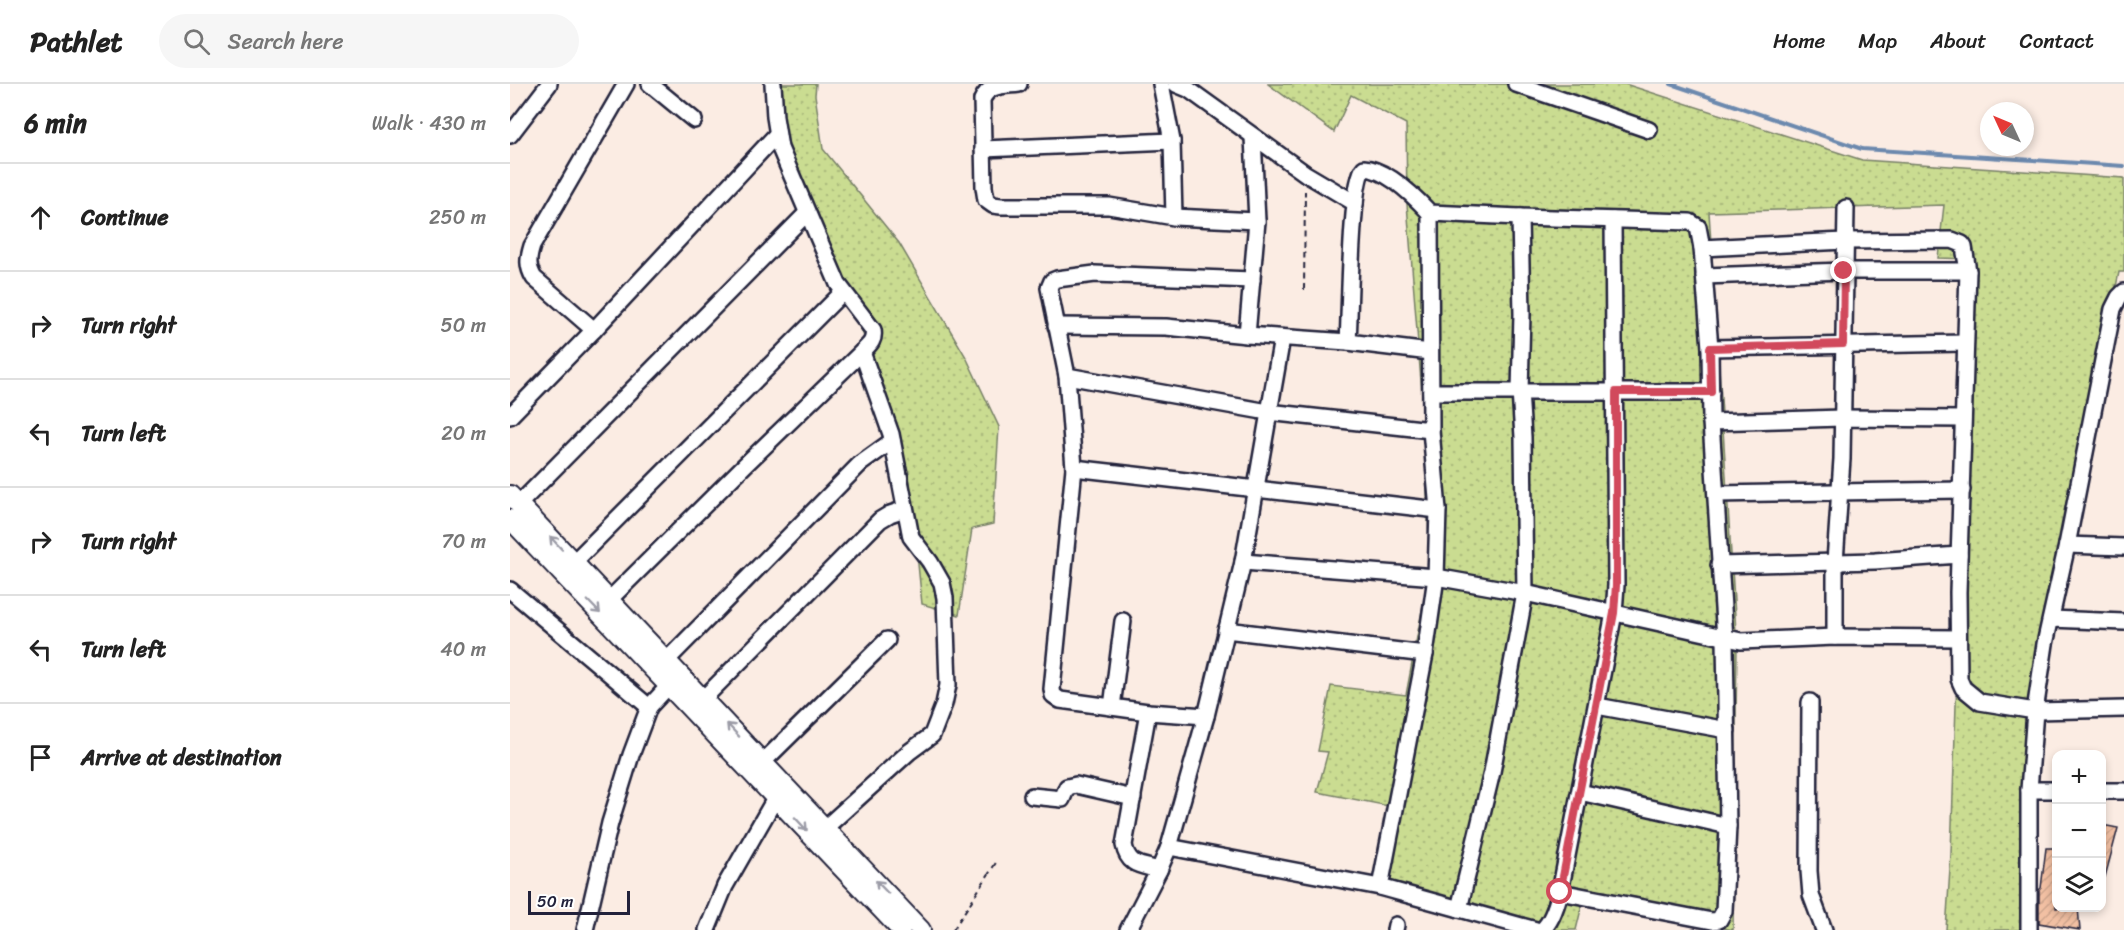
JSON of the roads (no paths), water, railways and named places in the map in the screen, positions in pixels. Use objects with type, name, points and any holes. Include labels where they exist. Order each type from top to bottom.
[{"type":"street","points":[[510,135],[549,84]]},
{"type":"street","points":[[594,330],[534,278],[528,261],[532,246],[626,84]]},
{"type":"street","points":[[650,84],[694,120]]},
{"type":"street","points":[[609,600],[862,352],[874,337],[873,330],[843,291],[831,268],[780,148],[773,84]]},
{"type":"street","points":[[1019,84],[994,87],[985,93],[982,100],[986,200],[993,205],[1009,207],[1108,206],[1174,217],[1257,221]]},
{"type":"street","points":[[1161,84],[1172,141],[1174,217]]},
{"type":"street","points":[[1176,84],[1188,89],[1306,174],[1355,203]]},
{"type":"street","points":[[1516,84],[1648,130]]},
{"type":"street","points":[[510,416],[594,330],[777,134]]},
{"type":"street","points":[[1247,335],[1257,221],[1253,137]]},
{"type":"street","points":[[983,149],[1172,141]]},
{"type":"street","points":[[1348,342],[1355,203],[1361,171],[1366,168],[1373,169],[1411,193],[1430,213],[1694,223],[1698,227],[1702,248],[1710,348],[1711,422],[1725,639],[1728,826],[1724,911],[1719,920],[1712,925],[1560,892]]},
{"type":"street","points":[[1835,637],[1834,562],[1842,459],[1846,208]]},
{"type":"street","points":[[513,506],[807,213]]},
{"type":"street","points":[[1380,887],[1425,654],[1436,577],[1438,510],[1431,430],[1430,213]]},
{"type":"street","points":[[1459,909],[1492,772],[1525,593],[1523,437],[1520,391],[1522,314],[1520,218]]},
{"type":"street","points":[[1542,930],[1546,928],[1553,914],[1560,892],[1614,613],[1616,392],[1613,220]]},
{"type":"street","points":[[1702,248],[1845,241],[1952,240],[1962,244],[1968,271],[1959,555],[1959,680],[1963,688],[1980,702],[2035,711],[2124,709]]},
{"type":"street","points":[[1704,276],[1844,271],[1968,271]]},
{"type":"street","points":[[1206,716],[1148,712],[1060,700],[1053,695],[1074,468],[1067,376],[1049,288],[1052,281],[1057,279],[1095,274],[1252,280]]},
{"type":"street","points":[[574,562],[843,291]]},
{"type":"street","points":[[2029,930],[2029,790],[2035,711],[2051,619],[2113,309],[2124,292]]},
{"type":"street","points":[[1056,326],[1167,327],[1348,342],[1430,352]]},
{"type":"street","points":[[1128,930],[1160,870],[1169,847],[1206,716],[1243,562],[1282,338]]},
{"type":"street","points":[[1710,348],[1965,343]]},
{"type":"street","points":[[825,828],[909,752],[932,735],[944,704],[949,677],[946,654],[945,598],[942,583],[930,561],[911,537],[892,441],[862,352]]},
{"type":"street","points":[[1067,376],[1268,412],[1431,430]]},
{"type":"street","points":[[1431,392],[1711,392]]},
{"type":"street","points":[[1711,422],[1841,418],[1963,419]]},
{"type":"street","points":[[667,660],[860,464],[892,441]]},
{"type":"street","points":[[1074,468],[1438,510]]},
{"type":"street","points":[[1716,494],[1962,490]]},
{"type":"street","points":[[513,506],[574,562],[667,660],[674,680],[704,699],[921,930]]},
{"type":"street","points":[[513,506],[674,680],[776,797],[901,930]]},
{"type":"street","points":[[704,699],[880,520],[905,509]]},
{"type":"street","points":[[2067,545],[2124,547]]},
{"type":"street","points":[[1719,565],[1959,555]]},
{"type":"street","points":[[1243,562],[1436,577],[1525,593],[1741,641],[1835,637],[1958,638]]},
{"type":"street","points":[[510,590],[649,707]]},
{"type":"street","points":[[2051,619],[2124,622]]},
{"type":"street","points":[[1113,707],[1124,621]]},
{"type":"street","points":[[1226,630],[1425,654]]},
{"type":"street","points":[[763,762],[887,640]]},
{"type":"street","points":[[585,930],[610,823],[631,754],[649,707],[674,680]]},
{"type":"street","points":[[1810,702],[1809,872],[1811,895],[1824,930]]},
{"type":"street","points":[[1597,706],[1727,730]]},
{"type":"street","points":[[1148,712],[1124,845],[1126,854],[1133,862],[1160,870]]},
{"type":"street","points":[[1032,796],[1062,799],[1067,787],[1076,785],[1133,798]]},
{"type":"street","points":[[2029,790],[2052,790]]},
{"type":"street","points":[[2106,791],[2124,791]]},
{"type":"street","points":[[1580,792],[1728,826]]},
{"type":"street","points":[[707,930],[725,886],[776,797]]},
{"type":"street","points":[[1169,847],[1380,887],[1459,909],[1481,923],[1536,930]]},
{"type":"waterway","points":[[1671,84],[1862,149],[2124,166]]}]
